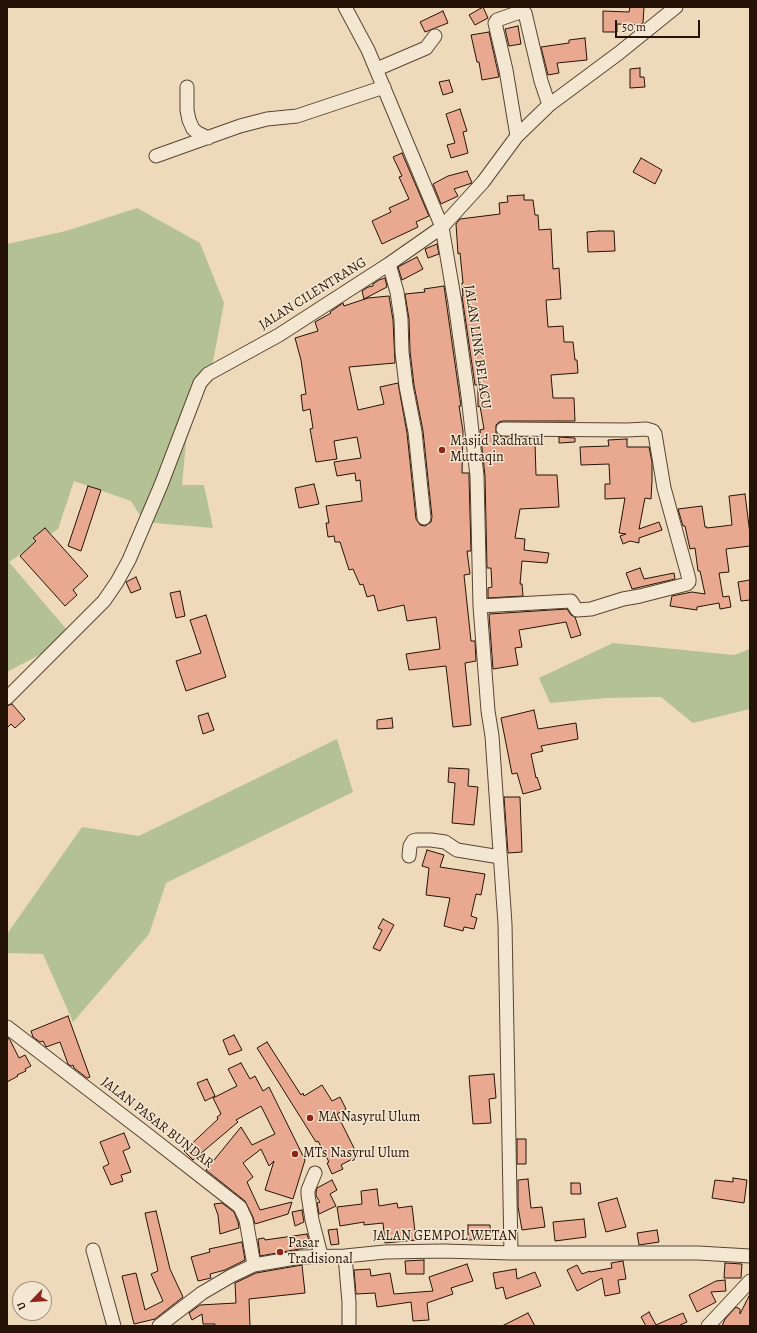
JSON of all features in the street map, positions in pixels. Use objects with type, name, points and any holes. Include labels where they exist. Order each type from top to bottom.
[{"type":"street","name":"JALAN LINK BELACU","points":[[346,7],[377,69],[442,227],[468,396],[477,476],[480,606],[488,711],[492,736],[505,924],[511,1253]]},
{"type":"street","name":"JALAN CILENTRANG","points":[[7,698],[104,600],[117,582],[129,560],[161,485],[202,379],[208,374],[279,335],[389,264],[442,227],[483,182],[517,136],[548,105],[619,53],[676,7]]},
{"type":"street","points":[[517,136],[506,70],[495,23],[498,20],[520,12],[525,14],[548,105]]},
{"type":"street","points":[[377,69],[426,48],[435,36]]},
{"type":"street","points":[[187,87],[187,110],[189,120],[193,129],[208,138]]},
{"type":"street","points":[[156,156],[254,122],[297,116],[384,87]]},
{"type":"street","points":[[389,264],[401,320],[402,359],[415,432],[424,518]]},
{"type":"street","points":[[480,606],[572,601],[577,610],[590,609],[623,599],[687,584],[689,579],[664,488],[655,434],[653,431],[646,429],[503,430]]},
{"type":"street","points":[[409,856],[410,846],[413,841],[431,840],[445,842],[456,850],[500,857]]},
{"type":"street","name":"JALAN PASAR BUNDAR","points":[[7,1027],[240,1207],[246,1220],[254,1265]]},
{"type":"street","points":[[315,1173],[308,1190],[308,1195],[321,1256]]},
{"type":"street","points":[[93,1250],[114,1326]]},
{"type":"street","name":"JALAN GEMPOL WETAN","points":[[159,1326],[202,1293],[231,1276],[254,1265],[301,1257],[345,1256],[385,1252],[436,1251],[511,1253],[698,1253],[750,1256]]},
{"type":"street","points":[[345,1256],[349,1302],[349,1326]]},
{"type":"street","points":[[708,1326],[750,1281]]},
{"type":"green space","points":[[137,208],[200,243],[224,303],[211,372],[187,432],[182,485],[204,485],[213,528],[144,522],[131,501],[74,481],[58,529],[9,562],[73,637],[7,672],[7,244],[66,231]]},
{"type":"green space","points":[[613,643],[734,655],[750,649],[750,709],[693,723],[661,697],[607,698],[550,703],[539,678]]},
{"type":"green space","points":[[337,739],[353,792],[166,883],[149,934],[73,1022],[43,954],[7,953],[7,934],[82,827],[139,836]]},
{"type":"building","points":[[483,7],[488,18],[475,25],[469,15]]},
{"type":"building","points":[[630,7],[644,7],[643,23],[640,25],[617,24],[617,32],[603,32],[603,11],[629,12]]},
{"type":"building","points":[[443,11],[448,23],[425,32],[420,22]]},
{"type":"building","points":[[518,26],[521,44],[509,46],[505,29]]},
{"type":"building","points":[[489,32],[499,77],[482,80],[479,62],[477,62],[471,35]]},
{"type":"building","points":[[585,38],[587,60],[557,63],[559,73],[548,75],[541,47],[569,43],[569,40]]},
{"type":"building","points":[[640,68],[640,77],[644,77],[645,87],[630,88],[630,69]]},
{"type":"building","points":[[449,80],[453,92],[443,95],[439,82]]},
{"type":"building","points":[[460,109],[467,131],[463,132],[468,153],[451,158],[447,145],[455,143],[446,114]]},
{"type":"building","points":[[402,153],[429,216],[416,222],[418,227],[382,244],[372,221],[391,212],[389,208],[409,199],[399,177],[402,176],[393,157]]},
{"type":"building","points":[[641,158],[662,170],[655,184],[633,172]]},
{"type":"building","points":[[467,171],[472,183],[454,189],[458,196],[441,204],[433,184],[448,176]]},
{"type":"building","points":[[524,195],[524,200],[533,200],[535,215],[538,215],[539,230],[551,229],[553,269],[559,268],[561,299],[546,300],[548,327],[563,326],[564,342],[573,342],[578,373],[551,375],[553,398],[574,398],[575,421],[503,421],[496,425],[496,433],[499,436],[540,437],[541,443],[535,443],[536,475],[557,475],[559,507],[520,509],[515,538],[525,539],[524,550],[549,553],[547,563],[522,561],[520,584],[522,584],[523,596],[488,598],[488,588],[492,587],[491,568],[487,568],[485,476],[480,430],[484,429],[480,406],[478,407],[478,385],[475,385],[462,296],[463,283],[460,253],[458,254],[456,224],[460,219],[500,214],[499,203],[508,202],[507,196]]},
{"type":"building","points":[[614,231],[615,251],[588,252],[587,232]]},
{"type":"building","points":[[437,244],[439,254],[428,258],[425,249]]},
{"type":"building","points":[[417,257],[423,269],[402,280],[398,267]]},
{"type":"building","points":[[385,278],[387,287],[364,299],[362,291],[373,286],[373,284],[379,280]]},
{"type":"building","points":[[444,286],[461,406],[459,406],[463,431],[462,473],[469,473],[471,551],[467,551],[470,574],[464,575],[471,641],[475,641],[476,661],[465,663],[471,725],[453,727],[446,666],[409,670],[406,654],[440,649],[436,617],[407,621],[404,605],[378,611],[374,595],[367,597],[363,584],[360,585],[353,569],[349,570],[340,542],[335,542],[334,536],[328,537],[326,523],[329,523],[326,506],[362,501],[360,480],[356,481],[355,473],[337,476],[334,462],[361,458],[357,437],[334,441],[337,459],[316,462],[310,429],[313,428],[310,409],[303,411],[301,395],[306,394],[301,360],[295,338],[318,331],[315,322],[331,313],[330,312],[343,303],[344,306],[368,298],[389,296],[393,320],[395,363],[349,367],[358,410],[384,404],[380,387],[398,383],[407,433],[416,519],[420,525],[425,526],[431,522],[432,517],[423,431],[414,385],[410,351],[409,319],[405,294],[425,292],[424,289]]},
{"type":"building","points":[[559,437],[575,438],[575,442],[559,443]]},
{"type":"building","points":[[627,439],[627,447],[649,447],[652,462],[651,499],[645,498],[639,529],[659,522],[662,530],[639,538],[639,543],[630,541],[623,544],[620,536],[626,534],[619,533],[625,498],[605,499],[605,484],[610,484],[609,464],[581,465],[580,447],[609,446],[608,440]]},
{"type":"building","points":[[314,484],[319,504],[299,508],[295,488]]},
{"type":"building","points":[[88,486],[101,490],[81,551],[68,546]]},
{"type":"building","points":[[745,494],[750,546],[726,549],[729,572],[719,573],[723,597],[729,596],[731,607],[720,609],[719,603],[697,607],[697,610],[670,606],[672,596],[692,592],[705,594],[700,571],[698,571],[695,548],[690,549],[685,526],[683,526],[678,509],[702,506],[705,527],[707,528],[732,525],[729,496]]},
{"type":"building","points":[[45,528],[88,576],[73,590],[77,595],[65,606],[20,556],[36,541],[33,538]]},
{"type":"building","points":[[640,568],[644,579],[674,573],[675,579],[632,589],[626,573]]},
{"type":"building","points":[[136,577],[141,589],[131,593],[126,582]]},
{"type":"building","points":[[750,580],[750,600],[741,601],[738,582]]},
{"type":"building","points":[[180,591],[185,616],[176,618],[170,593]]},
{"type":"building","points":[[567,609],[571,615],[575,617],[581,635],[571,638],[566,622],[519,630],[522,647],[515,648],[518,665],[493,669],[489,614]]},
{"type":"building","points":[[206,615],[226,677],[186,691],[176,661],[201,653],[190,620]]},
{"type":"building","points":[[12,704],[25,719],[15,728],[11,724],[7,728],[7,706]]},
{"type":"building","points":[[534,710],[538,729],[576,723],[578,739],[541,746],[543,751],[531,754],[536,778],[537,777],[541,789],[523,794],[517,773],[512,774],[501,718]]},
{"type":"building","points":[[208,713],[214,730],[203,734],[198,716]]},
{"type":"building","points":[[392,718],[393,728],[377,729],[377,720]]},
{"type":"building","points":[[449,768],[469,769],[468,786],[478,787],[474,825],[452,823],[455,783],[448,782]]},
{"type":"building","points":[[504,797],[520,797],[522,852],[508,853]]},
{"type":"building","points":[[427,850],[444,855],[440,867],[485,874],[481,895],[476,894],[471,916],[477,918],[474,929],[464,927],[463,931],[444,926],[450,898],[426,895],[429,868],[422,866]]},
{"type":"building","points":[[383,919],[394,925],[380,951],[373,948],[382,930],[378,928]]},
{"type":"building","points":[[68,1016],[90,1077],[87,1078],[74,1068],[73,1065],[71,1066],[68,1064],[60,1042],[46,1047],[43,1041],[40,1042],[33,1037],[31,1031]]},
{"type":"building","points":[[234,1035],[242,1050],[229,1055],[223,1040]]},
{"type":"building","points":[[7,1037],[19,1058],[25,1055],[31,1066],[25,1069],[26,1071],[7,1082]]},
{"type":"building","points":[[267,1042],[301,1095],[303,1093],[304,1096],[322,1085],[332,1101],[340,1097],[346,1109],[337,1114],[358,1156],[341,1165],[343,1169],[332,1174],[327,1163],[329,1162],[318,1141],[316,1142],[257,1048]]},
{"type":"building","points":[[241,1063],[250,1079],[255,1076],[263,1091],[269,1087],[305,1160],[293,1199],[265,1190],[274,1161],[269,1166],[261,1149],[243,1163],[253,1177],[247,1182],[260,1210],[292,1202],[288,1214],[255,1224],[245,1201],[206,1170],[241,1127],[252,1145],[275,1134],[261,1106],[236,1120],[238,1122],[193,1160],[184,1151],[218,1119],[217,1117],[221,1114],[213,1098],[237,1086],[228,1069]]},
{"type":"building","points":[[494,1074],[496,1098],[489,1099],[491,1123],[473,1124],[469,1076]]},
{"type":"building","points":[[207,1079],[215,1096],[205,1101],[197,1083]]},
{"type":"building","points":[[124,1133],[130,1148],[123,1151],[131,1172],[121,1175],[123,1181],[111,1185],[103,1167],[109,1164],[100,1142]]},
{"type":"building","points":[[517,1139],[526,1139],[526,1164],[517,1164]]},
{"type":"building","points":[[733,1178],[747,1180],[744,1203],[712,1198],[715,1180],[733,1182]]},
{"type":"building","points":[[528,1179],[531,1208],[542,1207],[545,1227],[522,1230],[518,1207],[518,1180]]},
{"type":"building","points":[[332,1180],[337,1190],[330,1194],[336,1206],[319,1214],[317,1203],[320,1202],[316,1196],[317,1188]]},
{"type":"building","points":[[571,1183],[580,1183],[581,1194],[571,1194]]},
{"type":"building","points":[[377,1189],[379,1206],[397,1203],[398,1208],[412,1206],[416,1240],[385,1243],[383,1223],[364,1225],[364,1222],[340,1226],[337,1207],[362,1204],[361,1191]]},
{"type":"building","points":[[617,1198],[626,1227],[606,1232],[598,1203]]},
{"type":"building","points":[[222,1203],[234,1212],[239,1228],[220,1234],[218,1215],[214,1204]]},
{"type":"building","points":[[302,1210],[304,1222],[295,1226],[292,1212]]},
{"type":"building","points":[[156,1211],[170,1269],[183,1297],[155,1319],[134,1324],[122,1276],[136,1273],[145,1310],[163,1301],[151,1274],[158,1271],[145,1213]]},
{"type":"building","points":[[584,1219],[586,1237],[555,1241],[553,1222]]},
{"type":"building","points":[[468,1225],[490,1225],[491,1239],[468,1240]]},
{"type":"building","points":[[337,1229],[339,1244],[331,1245],[328,1230]]},
{"type":"building","points":[[657,1230],[659,1242],[639,1245],[637,1233]]},
{"type":"building","points":[[307,1234],[311,1247],[260,1256],[258,1239],[264,1238],[265,1240]]},
{"type":"building","points":[[242,1242],[245,1260],[225,1270],[210,1274],[211,1278],[198,1281],[191,1257],[210,1252],[209,1249]]},
{"type":"building","points":[[424,1260],[424,1274],[406,1274],[405,1261]]},
{"type":"building","points":[[623,1261],[626,1279],[618,1280],[620,1293],[605,1296],[602,1278],[577,1291],[567,1270],[577,1265],[582,1274],[590,1271],[612,1268],[611,1263]]},
{"type":"building","points":[[725,1263],[742,1264],[741,1278],[724,1278]]},
{"type":"building","points":[[467,1264],[473,1281],[451,1288],[453,1294],[427,1303],[429,1320],[413,1321],[411,1302],[377,1307],[375,1293],[356,1294],[354,1270],[370,1269],[371,1276],[390,1273],[394,1294],[433,1291],[429,1277]]},
{"type":"building","points":[[302,1265],[305,1293],[249,1299],[250,1326],[215,1326],[215,1324],[203,1324],[202,1314],[192,1320],[189,1313],[200,1305],[236,1303],[235,1283],[256,1273]]},
{"type":"building","points":[[516,1269],[517,1279],[535,1272],[541,1286],[506,1299],[503,1287],[496,1289],[493,1273]]},
{"type":"building","points":[[725,1280],[726,1291],[711,1292],[716,1302],[697,1312],[689,1295],[716,1281]]},
{"type":"building","points":[[750,1294],[750,1326],[722,1326],[725,1319],[736,1307],[740,1309],[740,1314]]},
{"type":"building","points":[[649,1312],[656,1325],[683,1313],[687,1322],[678,1326],[646,1326],[641,1317]]},
{"type":"building","points":[[528,1313],[535,1326],[502,1326]]},
{"type":"place","name":"Masjid Radhatul Muttaqin","points":[[442,450]]},
{"type":"place","name":"MA Nasyrul Ulum","points":[[310,1118]]},
{"type":"place","name":"MTs Nasyrul Ulum","points":[[295,1154]]},
{"type":"place","name":"Pasar Tradisional","points":[[280,1252]]}]
